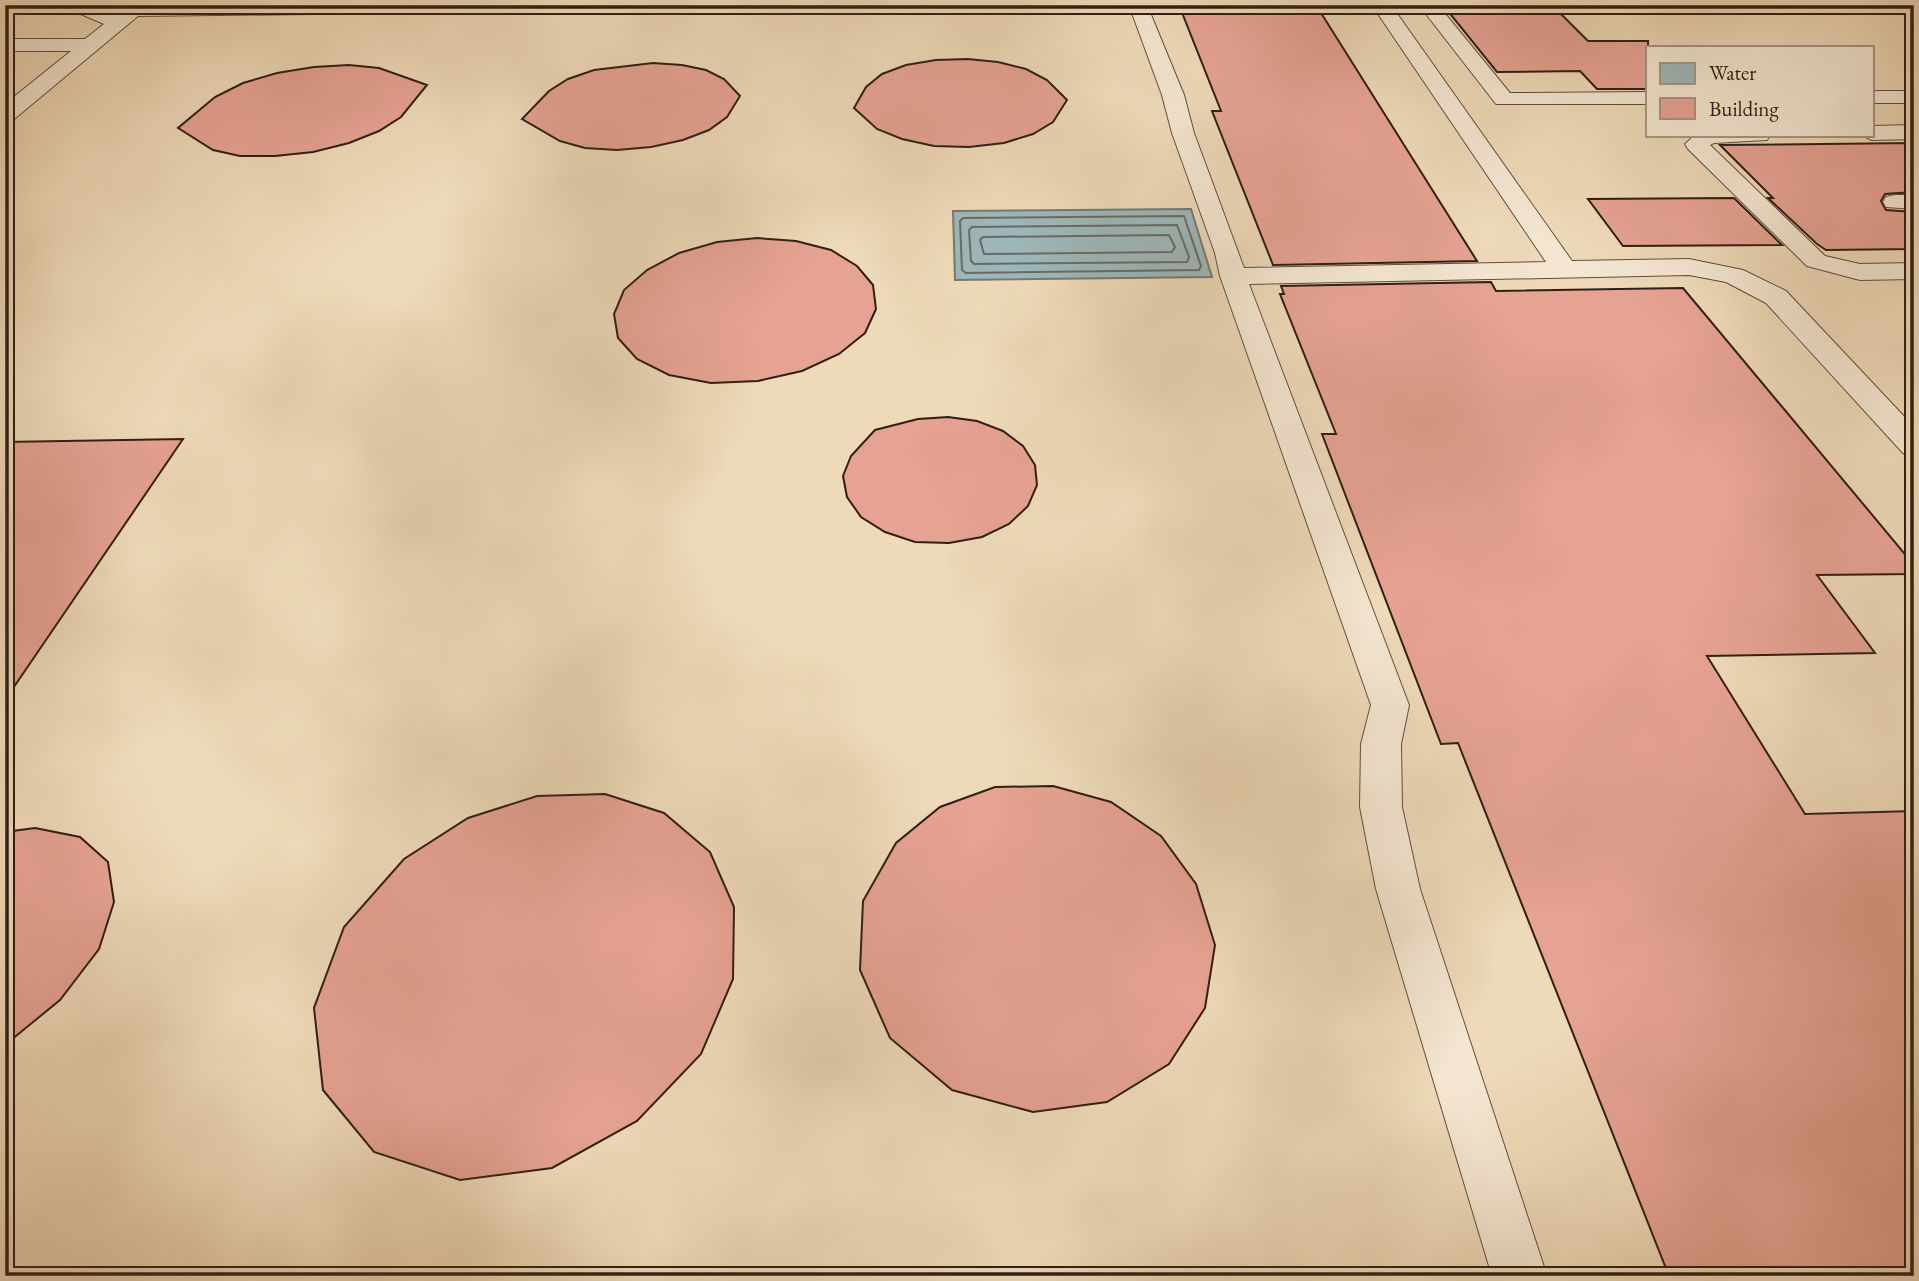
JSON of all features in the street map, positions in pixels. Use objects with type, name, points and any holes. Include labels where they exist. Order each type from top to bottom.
[{"type":"lane","points":[[76,5],[117,23]]},
{"type":"lane","points":[[5,115],[136,8],[560,5]]},
{"type":"lane","points":[[1138,5],[1173,95],[1183,133],[1228,253],[1233,276],[1390,705],[1381,744],[1381,807],[1398,889],[1520,1276]]},
{"type":"lane","points":[[1381,5],[1564,269]]},
{"type":"lane","points":[[1428,5],[1504,99],[1646,98]]},
{"type":"lane","points":[[5,45],[91,45]]},
{"type":"lane","points":[[1874,97],[1914,97]]},
{"type":"lane","points":[[1874,133],[1914,132]]},
{"type":"lane","points":[[1708,136],[1696,144],[1768,204],[1816,261],[1860,272],[1914,271]]},
{"type":"lane","points":[[1233,276],[1689,267],[1734,276],[1776,297],[1914,446]]},
{"type":"water","points":[[1191,209],[1212,277],[955,280],[953,211]]},
{"type":"building","points":[[1179,5],[1316,5],[1477,261],[1273,265],[1212,111],[1221,111]]},
{"type":"building","points":[[1443,5],[1552,5],[1588,41],[1648,41],[1646,89],[1597,89],[1580,71],[1497,72]]},
{"type":"building","points":[[968,59],[998,62],[1026,69],[1047,80],[1067,100],[1053,122],[1033,134],[1004,143],[969,147],[934,146],[902,139],[877,129],[854,108],[866,87],[882,74],[906,65]]},
{"type":"building","points":[[653,63],[706,70],[724,79],[740,96],[727,117],[709,130],[683,140],[651,147],[617,150],[585,148],[560,141],[522,119],[549,91],[568,79],[594,70]]},
{"type":"building","points":[[349,65],[379,68],[427,85],[401,117],[379,131],[349,143],[313,152],[240,156],[213,150],[178,128],[215,97],[243,83],[277,73]]},
{"type":"building","points":[[1914,143],[1914,192],[1885,194],[1881,201],[1886,210],[1914,212],[1914,249],[1826,250],[1768,198],[1773,198],[1720,145]]},
{"type":"building","points":[[1734,198],[1782,245],[1623,246],[1588,199]]},
{"type":"building","points":[[757,238],[796,241],[831,250],[857,266],[873,285],[876,309],[865,333],[839,354],[802,371],[758,381],[711,383],[669,375],[637,359],[618,338],[614,314],[624,290],[647,270],[679,253],[717,242]]},
{"type":"building","points":[[1491,282],[1496,291],[1683,288],[1914,565],[1914,574],[1817,575],[1875,653],[1707,656],[1805,814],[1914,811],[1914,1276],[1669,1276],[1458,743],[1441,744],[1322,434],[1336,434],[1280,294],[1284,294],[1281,286]]},
{"type":"building","points":[[948,417],[977,421],[1003,431],[1023,446],[1035,465],[1037,485],[1028,506],[1009,524],[982,537],[949,543],[915,542],[885,532],[861,517],[847,497],[843,476],[851,456],[875,430],[918,419]]},
{"type":"building","points":[[183,439],[5,700],[5,442]]},
{"type":"building","points":[[1053,786],[1111,802],[1161,836],[1196,884],[1215,945],[1205,1008],[1169,1064],[1107,1102],[1033,1112],[952,1090],[890,1038],[860,970],[863,901],[896,843],[940,807],[995,787]]},
{"type":"building","points":[[605,794],[664,813],[710,852],[734,907],[733,979],[701,1054],[637,1121],[552,1168],[460,1180],[374,1152],[323,1090],[314,1008],[344,927],[404,859],[468,818],[537,796]]},
{"type":"building","points":[[35,828],[80,837],[108,862],[114,902],[99,949],[60,1000],[5,1045],[5,832]]}]
